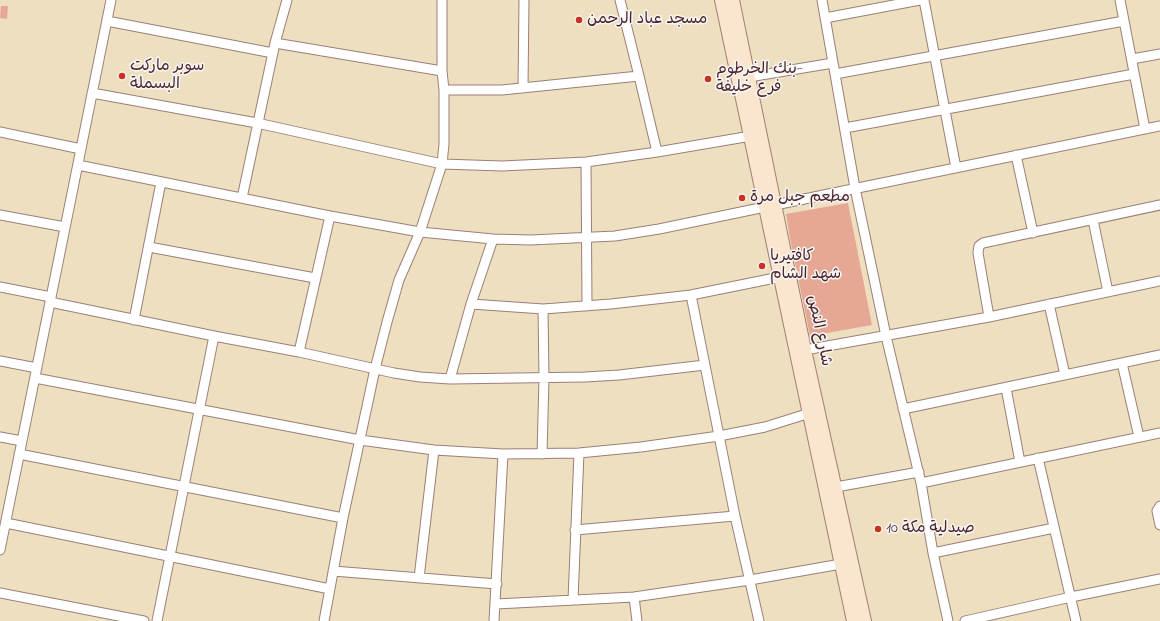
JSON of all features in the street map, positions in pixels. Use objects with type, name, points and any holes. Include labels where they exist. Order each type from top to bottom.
[{"type":"main road","name":"شارع النص","points":[[721,0],[751,136],[770,206],[805,350],[840,564],[853,621]]},
{"type":"main road","name":"شارع النص","points":[[733,0],[749,77],[780,277],[814,412],[836,487],[865,621]]},
{"type":"street","points":[[0,550],[4,519],[35,378],[111,0]]},
{"type":"street","points":[[242,198],[275,43],[287,0]]},
{"type":"street","points":[[324,621],[343,518],[375,369],[391,305],[399,280],[420,232],[442,164],[444,144],[444,90],[442,71],[442,0]]},
{"type":"street","points":[[523,88],[524,0]]},
{"type":"street","points":[[620,0],[657,152]]},
{"type":"street","points":[[822,0],[855,188],[886,336],[919,472],[933,553],[948,621]]},
{"type":"street","points":[[825,18],[920,0]]},
{"type":"street","points":[[924,0],[956,168]]},
{"type":"street","points":[[1120,0],[1145,129]]},
{"type":"street","points":[[107,21],[273,53]]},
{"type":"street","points":[[835,74],[1124,21]]},
{"type":"street","points":[[275,43],[442,71]]},
{"type":"street","points":[[1132,59],[1160,54]]},
{"type":"street","points":[[749,77],[833,63]]},
{"type":"street","points":[[845,128],[1134,74]]},
{"type":"street","points":[[444,90],[502,90],[639,76]]},
{"type":"street","points":[[92,93],[257,123],[442,164],[502,166],[586,162],[751,136]]},
{"type":"street","points":[[78,165],[330,216],[420,232],[493,239],[531,240],[588,238],[615,236],[659,229],[1160,126]]},
{"type":"street","points":[[0,132],[81,149]]},
{"type":"street","points":[[1016,156],[1033,233]]},
{"type":"street","points":[[586,162],[588,238],[587,306]]},
{"type":"street","points":[[134,320],[161,182]]},
{"type":"street","points":[[989,317],[978,253],[979,246],[988,242],[1160,205]]},
{"type":"street","points":[[0,215],[65,227]]},
{"type":"street","points":[[299,352],[330,216]]},
{"type":"street","points":[[1093,220],[1108,292]]},
{"type":"street","points":[[450,379],[471,304],[493,239]]},
{"type":"street","points":[[149,247],[315,278]]},
{"type":"street","points":[[471,304],[542,308],[623,303],[690,295],[780,277]]},
{"type":"street","points":[[805,350],[989,317],[1160,281]]},
{"type":"street","points":[[0,287],[134,320],[414,376],[450,379],[544,378],[619,375],[704,365]]},
{"type":"street","points":[[690,295],[758,621]]},
{"type":"street","points":[[1049,304],[1065,375]]},
{"type":"street","points":[[542,308],[544,378],[542,454]]},
{"type":"street","points":[[157,621],[214,336]]},
{"type":"street","points":[[903,409],[1160,355]]},
{"type":"street","points":[[0,361],[37,368]]},
{"type":"street","points":[[1122,363],[1139,437]]},
{"type":"street","points":[[35,378],[199,411],[360,440],[434,450],[503,454],[579,453],[641,447],[719,436],[764,427],[814,412]]},
{"type":"street","points":[[1006,388],[1020,462]]},
{"type":"street","points":[[921,483],[1160,433]]},
{"type":"street","points":[[0,437],[22,441]]},
{"type":"street","points":[[419,578],[434,450]]},
{"type":"street","points":[[573,600],[579,453]]},
{"type":"street","points":[[19,454],[343,518]]},
{"type":"street","points":[[494,621],[503,454]]},
{"type":"street","points":[[1038,458],[1076,621]]},
{"type":"street","points":[[836,487],[919,472]]},
{"type":"street","points":[[1160,506],[1157,511],[1160,525]]},
{"type":"street","points":[[575,530],[735,516]]},
{"type":"street","points":[[4,519],[170,557],[330,589]]},
{"type":"street","points":[[933,553],[1054,528]]},
{"type":"street","points":[[496,604],[634,597],[750,580],[840,564]]},
{"type":"street","points":[[334,571],[497,584]]},
{"type":"street","points":[[965,621],[1070,597],[1160,579]]},
{"type":"street","points":[[0,593],[144,621]]},
{"type":"street","points":[[634,597],[637,621]]},
{"type":"building","points":[[1,6],[8,6],[7,19],[0,18]]},
{"type":"building","points":[[848,203],[872,325],[810,336],[786,214]]},
{"type":"place","name":"مسجد عباد الرحمن","points":[[579,20]]},
{"type":"place","name":"سوبر ماركت البسملة","points":[[122,76]]},
{"type":"place","name":"بنك الخرطوم- فرع خليفة","points":[[708,79]]},
{"type":"place","name":"مطعم جبل مرة","points":[[742,198]]},
{"type":"place","name":"كافتيريا شهد الشام","points":[[762,266]]},
{"type":"place","name":"صيدلية مكة 10","points":[[878,529]]}]
